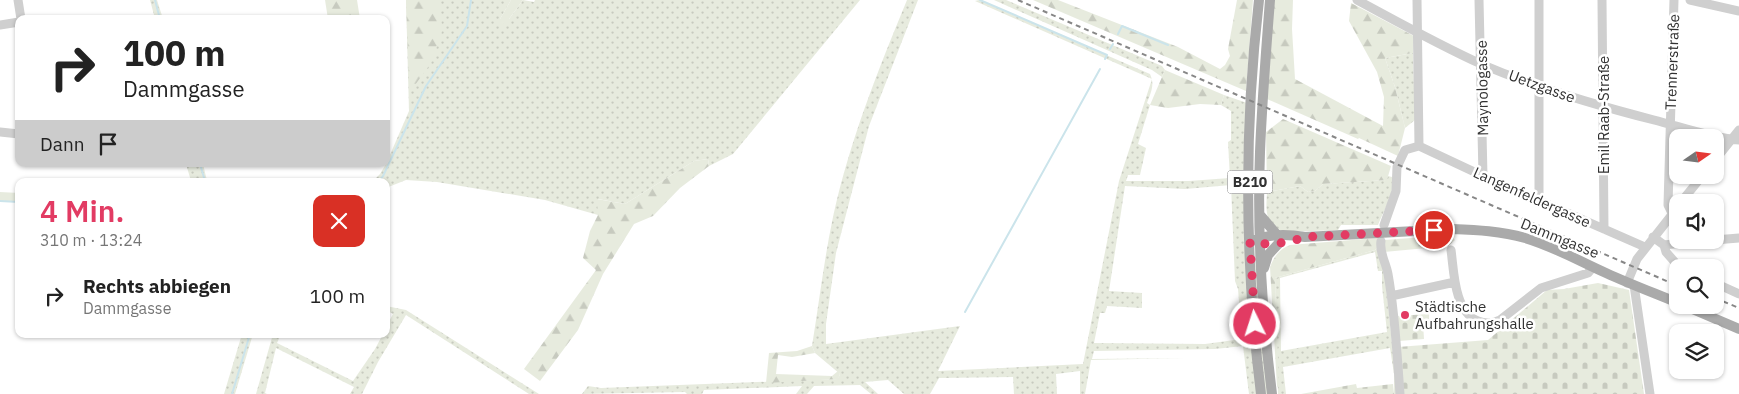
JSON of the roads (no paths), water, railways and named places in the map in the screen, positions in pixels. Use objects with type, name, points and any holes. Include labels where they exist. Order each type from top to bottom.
[{"type":"main road","name":"B210","points":[[1259,0],[1250,121],[1250,242],[1254,315],[1262,394]]},
{"type":"main road","name":"B210","points":[[1270,0],[1261,126],[1260,240],[1272,394]]},
{"type":"main road","name":"B210","points":[[1260,215],[1278,239]]},
{"type":"main road","name":"Dammgasse","points":[[1250,242],[1452,229],[1501,233],[1526,238],[1669,299]]},
{"type":"main road","points":[[1262,273],[1268,255],[1278,239]]},
{"type":"main road","points":[[1703,314],[1739,329]]},
{"type":"street","points":[[18,0],[20,15]]},
{"type":"street","name":"Uetzgasse","points":[[1356,0],[1417,33],[1482,64],[1539,87],[1604,107],[1736,139]]},
{"type":"street","points":[[1384,226],[1396,191],[1397,167],[1401,157],[1405,150],[1419,146],[1417,0]]},
{"type":"street","name":"Maynologasse","points":[[1480,0],[1483,176]]},
{"type":"street","points":[[1539,0],[1539,200]]},
{"type":"street","name":"Emil Raab-Straße","points":[[1602,0],[1604,229]]},
{"type":"street","name":"Trennerstraße","points":[[1669,206],[1674,0]]},
{"type":"street","points":[[1690,0],[1739,11]]},
{"type":"street","points":[[0,25],[15,21]]},
{"type":"street","points":[[1724,151],[1736,139],[1739,130]]},
{"type":"street","points":[[0,132],[15,134]]},
{"type":"street","name":"Langenfeldergasse","points":[[1419,146],[1645,247]]},
{"type":"street","points":[[1688,194],[1696,184]]},
{"type":"street","points":[[1650,394],[1630,284],[1637,259],[1669,217]]},
{"type":"street","points":[[1653,237],[1664,245],[1666,252],[1672,259]]},
{"type":"street","points":[[1724,239],[1739,238]]},
{"type":"street","points":[[1381,241],[1380,249],[1388,272],[1391,296],[1400,394]]},
{"type":"street","points":[[1664,245],[1669,244]]},
{"type":"street","points":[[1452,250],[1455,282],[1466,314],[1475,320],[1486,323],[1494,323],[1500,320],[1541,288],[1588,273],[1593,267]]},
{"type":"street","points":[[1391,296],[1455,282]]},
{"type":"street","points":[[1724,287],[1739,294]]},
{"type":"waterway","points":[[155,0],[159,15]]},
{"type":"waterway","points":[[390,161],[426,86],[467,26],[471,0]]},
{"type":"waterway","points":[[980,0],[1107,55],[1105,59]]},
{"type":"waterway","points":[[1118,34],[1122,26],[1168,45]]},
{"type":"waterway","points":[[1110,49],[1113,44]]},
{"type":"waterway","points":[[965,312],[1100,69]]},
{"type":"waterway","points":[[201,167],[204,178]]},
{"type":"waterway","points":[[381,178],[387,167]]},
{"type":"waterway","points":[[0,201],[15,202]]},
{"type":"waterway","points":[[232,394],[249,338]]},
{"type":"railway","points":[[1018,0],[1669,282]]},
{"type":"railway","points":[[1724,302],[1739,308]]},
{"type":"place","name":"Städtische Aufbahrungshalle","points":[[1405,315]]}]
